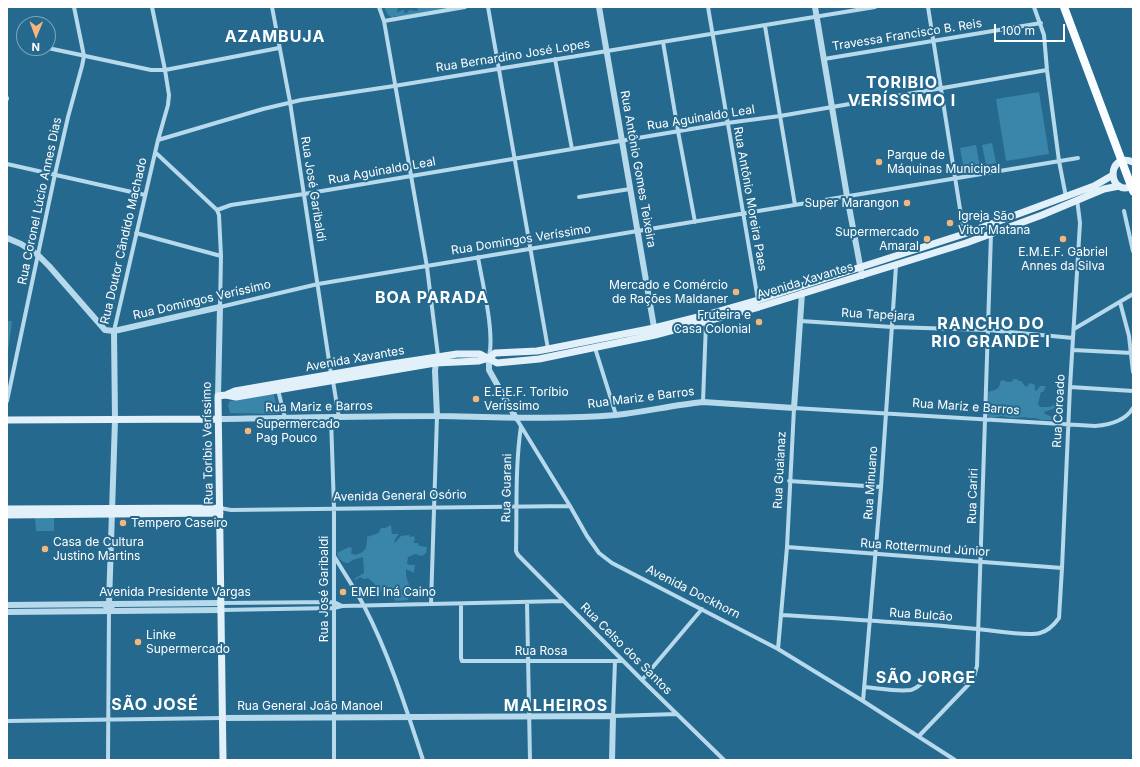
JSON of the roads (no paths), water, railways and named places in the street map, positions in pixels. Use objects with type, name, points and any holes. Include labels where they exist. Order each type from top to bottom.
[{"type":"main road","points":[[1064,7],[1133,188]]},
{"type":"main road","points":[[1122,161],[1127,160],[1133,162]]},
{"type":"main road","name":"Avenida Xavantes","points":[[1077,197],[1112,175],[1117,163],[1122,161]]},
{"type":"main road","points":[[1112,175],[1119,186]]},
{"type":"main road","name":"Avenida Xavantes","points":[[497,363],[539,359],[595,348],[861,268],[1077,197],[1119,186],[1123,188],[1133,188]]},
{"type":"main road","name":"Avenida Xavantes","points":[[222,396],[235,391],[332,378],[437,360],[479,361],[489,358],[495,353],[548,349],[706,322],[896,266],[991,234],[1067,200]]},
{"type":"main road","points":[[489,358],[497,363]]},
{"type":"main road","name":"Avenida Xavantes","points":[[222,396],[236,397],[278,390],[332,378]]},
{"type":"main road","name":"Rua Toríbio Veríssimo","points":[[222,396],[218,419],[223,760]]},
{"type":"main road","name":"Rua Mariz e Barros","points":[[7,420],[218,419]]},
{"type":"main road","name":"Avenida General Osório","points":[[7,509],[56,512]]},
{"type":"main road","name":"Avenida General Osório","points":[[7,515],[56,512],[220,510]]},
{"type":"street","name":"Rua Coronel Lúcio Annes Dias","points":[[7,401],[55,174],[84,56],[74,7]]},
{"type":"street","name":"Rua Doutor Cândido Machado","points":[[108,760],[109,607],[115,420],[114,331],[158,140],[168,105],[169,95],[152,7]]},
{"type":"street","name":"Rua José Garibaldi","points":[[272,7],[290,102],[339,418]]},
{"type":"street","points":[[379,7],[384,21],[394,86],[427,267],[437,360],[432,604]]},
{"type":"street","points":[[384,21],[465,7]]},
{"type":"street","points":[[488,7],[516,159],[548,349]]},
{"type":"street","name":"Rua Antônio Gomes Teixeira","points":[[599,7],[654,331]]},
{"type":"street","name":"Rua Antônio Moreira Paes","points":[[708,7],[742,214],[758,300]]},
{"type":"street","points":[[814,7],[862,276]]},
{"type":"street","name":"Rua Bernardino José Lopes","points":[[158,140],[290,102],[875,7]]},
{"type":"street","points":[[928,7],[964,234]]},
{"type":"street","points":[[1034,7],[1044,36],[1059,161],[1067,200]]},
{"type":"street","name":"Travessa Francisco B. Reis","points":[[824,59],[1040,23]]},
{"type":"street","points":[[765,26],[795,205]]},
{"type":"street","points":[[663,42],[695,222]]},
{"type":"street","points":[[56,50],[151,70],[165,70],[279,48]]},
{"type":"street","points":[[555,60],[572,149]]},
{"type":"street","name":"Rua Aguinaldo Leal","points":[[217,210],[231,205],[727,123],[780,116],[1047,70]]},
{"type":"street","points":[[156,153],[217,210]]},
{"type":"street","name":"Rua Domingos Veríssimo","points":[[114,331],[220,308],[318,284],[1078,158]]},
{"type":"street","points":[[7,164],[145,195]]},
{"type":"street","points":[[579,197],[630,189]]},
{"type":"street","name":"Rua Coroado","points":[[1055,624],[1059,613],[1062,568],[1068,425],[1080,223],[1077,197]]},
{"type":"street","name":"Rua Toríbio Veríssimo","points":[[217,210],[220,221],[221,256],[220,308],[222,396]]},
{"type":"street","points":[[1124,211],[1133,251]]},
{"type":"street","points":[[136,233],[221,256]]},
{"type":"street","name":"Rua Cariri","points":[[919,736],[969,684],[974,676],[976,666],[986,420],[991,234]]},
{"type":"street","points":[[7,238],[22,244],[38,255],[50,266],[102,329],[114,331]]},
{"type":"street","points":[[478,258],[489,322],[491,350],[489,358]]},
{"type":"street","name":"Rua Minuano","points":[[863,701],[876,554],[896,266]]},
{"type":"street","name":"Rua Guaianaz","points":[[778,649],[787,547],[794,408],[802,293]]},
{"type":"street","points":[[1074,329],[1133,294]]},
{"type":"street","points":[[1120,302],[1129,336],[1133,372]]},
{"type":"street","name":"Rua Tapejara","points":[[801,321],[892,327],[988,330],[1073,338]]},
{"type":"street","points":[[703,402],[706,322]]},
{"type":"street","points":[[595,348],[616,415]]},
{"type":"street","points":[[1073,350],[1132,353]]},
{"type":"street","name":"Avenida Dockhorn","points":[[489,358],[489,370],[520,426],[587,536],[599,553],[612,563],[778,649],[919,736],[955,760]]},
{"type":"street","points":[[492,375],[492,370],[497,363]]},
{"type":"street","points":[[1070,387],[1133,391]]},
{"type":"street","points":[[278,390],[285,418]]},
{"type":"street","name":"Rua Mariz e Barros","points":[[218,419],[437,416],[516,418],[616,415],[703,402],[886,412],[986,420],[1095,426],[1108,425],[1130,412],[1133,408]]},
{"type":"street","name":"Rua José Garibaldi","points":[[331,418],[334,508],[334,760]]},
{"type":"street","name":"Rua Guarani","points":[[516,551],[518,441],[520,426]]},
{"type":"street","points":[[790,481],[881,487]]},
{"type":"street","name":"Avenida General Osório","points":[[220,510],[570,506]]},
{"type":"street","name":"Rua Rottermund Júnior","points":[[787,547],[1062,568]]},
{"type":"street","name":"Rua Celso dos Santos","points":[[516,551],[520,558],[724,760]]},
{"type":"street","points":[[333,555],[364,605],[388,661],[423,760]]},
{"type":"street","name":"Avenida Presidente Vargas","points":[[221,606],[334,608],[364,605],[563,601]]},
{"type":"street","name":"Avenida Presidente Vargas","points":[[7,605],[109,607],[221,606],[334,602],[342,606]]},
{"type":"street","points":[[527,602],[530,760]]},
{"type":"street","name":"Rua Rosa","points":[[461,604],[462,661],[623,661]]},
{"type":"street","name":"Avenida Presidente Vargas","points":[[7,612],[109,607]]},
{"type":"street","points":[[642,680],[702,609]]},
{"type":"street","name":"Rua Bulcão","points":[[781,615],[1031,634],[1048,630],[1055,624]]},
{"type":"street","points":[[612,760],[615,661]]},
{"type":"street","points":[[864,687],[912,690],[920,686],[932,674],[938,672],[958,678],[969,684]]},
{"type":"street","points":[[613,716],[677,714]]},
{"type":"street","name":"Rua General João Manoel","points":[[7,721],[334,717],[613,716]]},
{"type":"place","name":"Parque de Máquinas Municipal","points":[[879,162]]},
{"type":"place","name":"Super Marangon","points":[[907,203]]},
{"type":"place","name":"Igreja São Vitor Matana","points":[[950,223]]},
{"type":"place","name":"Supermercado Amaral","points":[[927,239]]},
{"type":"place","name":"E.M.E.F. Gabriel Annes da Silva","points":[[1063,239]]},
{"type":"place","name":"Mercado e Comércio de Rações Maldaner","points":[[736,292]]},
{"type":"place","name":"Fruteira e Casa Colonial","points":[[759,322]]},
{"type":"place","name":"E.E.E.F. Toríbio Veríssimo","points":[[476,399]]},
{"type":"place","name":"Supermercado Pag Pouco","points":[[248,431]]},
{"type":"place","name":"Tempero Caseiro","points":[[123,523]]},
{"type":"place","name":"Casa de Cultura Justino Martins","points":[[45,549]]},
{"type":"place","name":"EMEI Iná Caino","points":[[343,592]]},
{"type":"place","name":"Linke Supermercado","points":[[138,642]]},
{"type":"district","name":"AZAMBUJA","points":[[275,37]]},
{"type":"district","name":"TORIBIO VERÍSSIMO I","points":[[902,92]]},
{"type":"district","name":"BOA PARADA","points":[[432,298]]},
{"type":"district","name":"RANCHO DO RIO GRANDE I","points":[[991,333]]},
{"type":"district","name":"SÃO JORGE","points":[[926,678]]},
{"type":"district","name":"SÃO JOSÉ","points":[[155,705]]},
{"type":"district","name":"MALHEIROS","points":[[556,706]]}]
